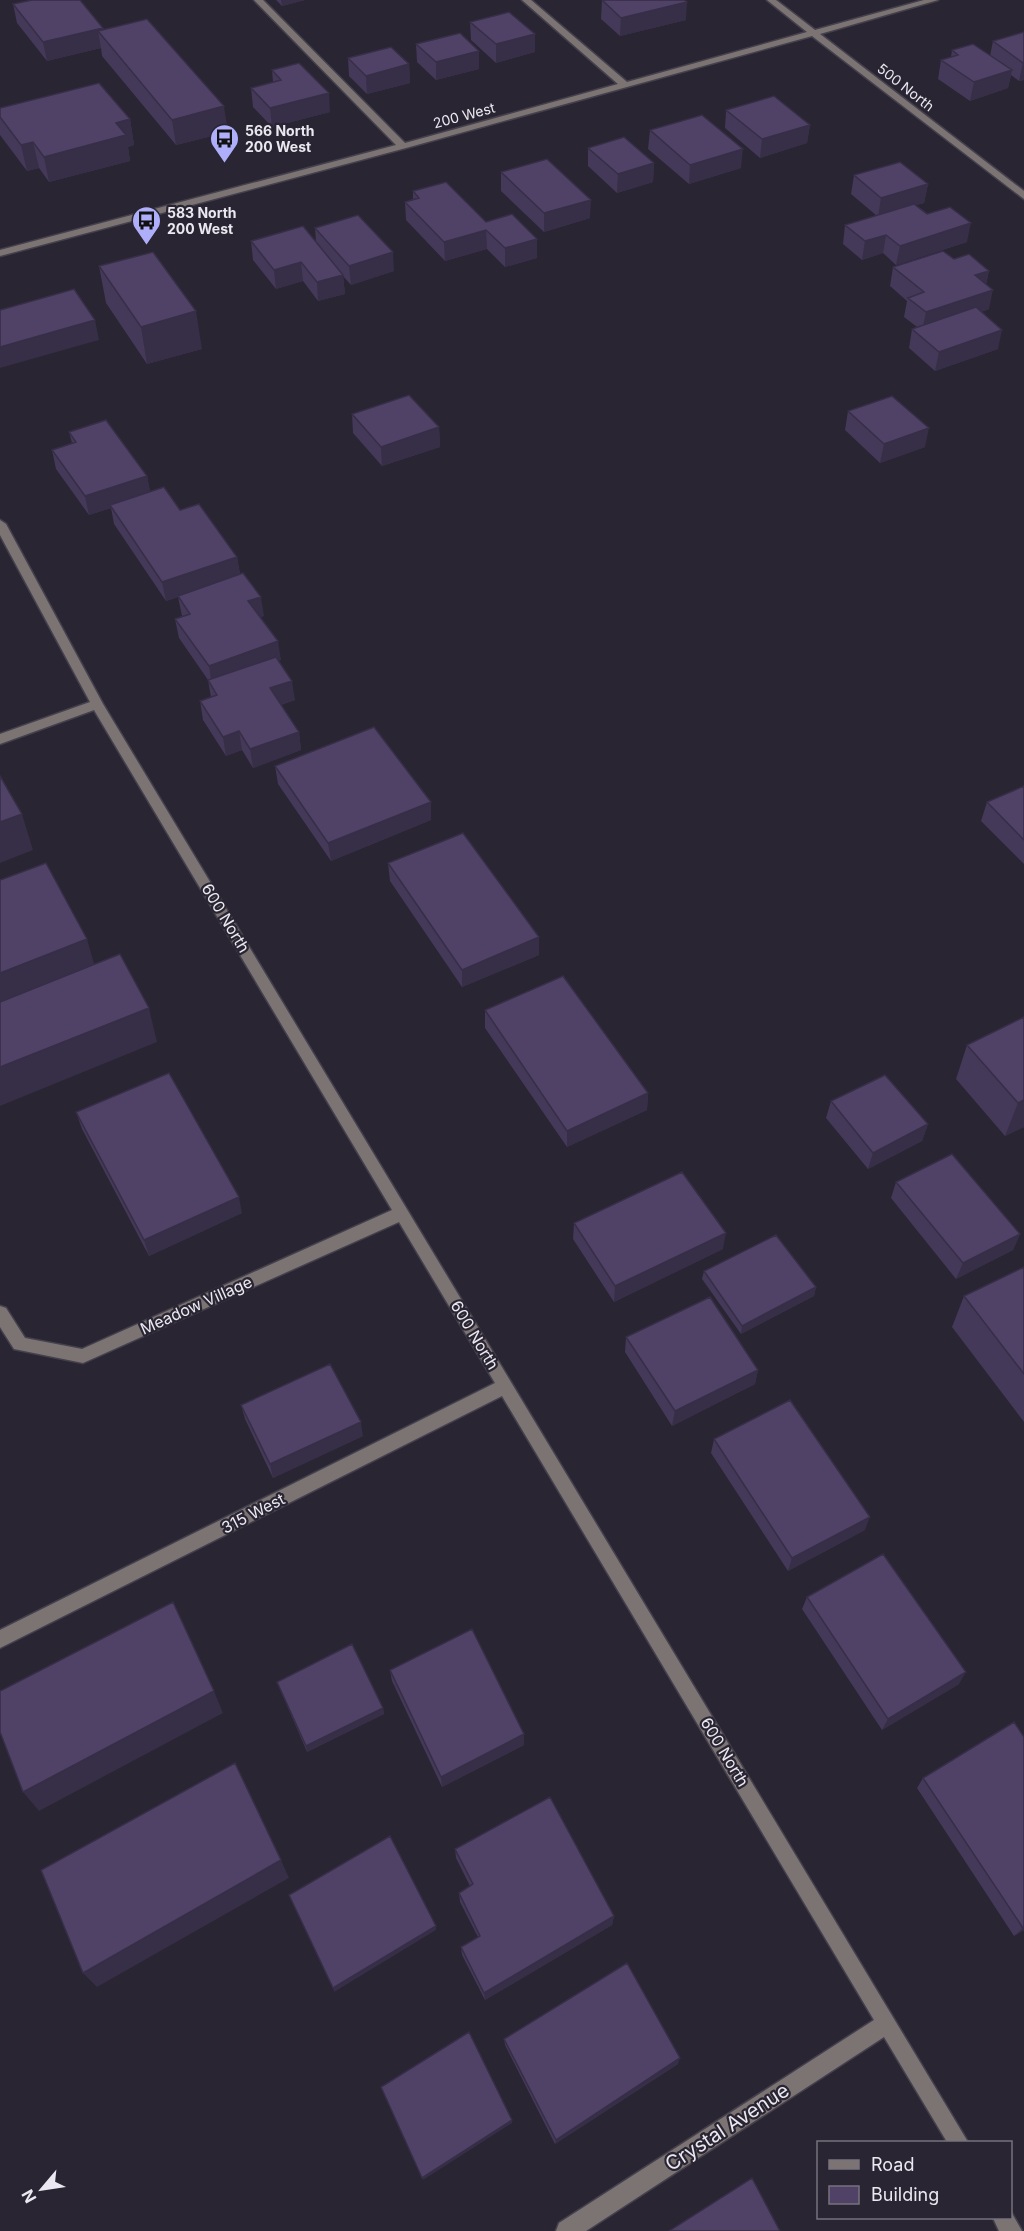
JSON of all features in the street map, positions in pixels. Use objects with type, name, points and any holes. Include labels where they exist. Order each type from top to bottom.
[{"type":"street","points":[[258,0],[403,146]]},
{"type":"street","points":[[526,0],[625,85]]},
{"type":"street","name":"500 North","points":[[771,0],[1024,196]]},
{"type":"street","name":"200 West","points":[[0,253],[403,146],[934,0]]},
{"type":"street","name":"600 North","points":[[0,524],[97,704],[957,2141]]},
{"type":"street","points":[[0,739],[97,704]]},
{"type":"street","name":"Meadow Village","points":[[0,1313],[20,1344],[83,1356],[402,1213]]},
{"type":"street","name":"315 West","points":[[0,1639],[506,1386]]},
{"type":"street","name":"Crystal Avenue","points":[[567,2231],[887,2023]]},
{"type":"building","points":[[32,0],[80,0],[103,28],[43,42],[13,4]]},
{"type":"building","points":[[602,0],[684,0],[687,2],[621,18]]},
{"type":"building","points":[[509,12],[535,34],[496,44],[470,22]]},
{"type":"building","points":[[147,19],[224,106],[172,120],[98,31]]},
{"type":"building","points":[[1024,32],[1023,63],[993,41]]},
{"type":"building","points":[[460,33],[479,51],[436,62],[416,44]]},
{"type":"building","points":[[973,44],[1012,70],[974,82],[941,60],[958,55],[952,50]]},
{"type":"building","points":[[391,47],[409,64],[366,76],[348,58]]},
{"type":"building","points":[[299,63],[329,93],[270,108],[251,88],[281,80],[272,70]]},
{"type":"building","points":[[99,83],[130,119],[116,123],[126,135],[44,157],[33,142],[21,145],[0,117],[0,108]]},
{"type":"building","points":[[774,96],[810,125],[762,139],[726,110]]},
{"type":"building","points":[[702,115],[743,149],[690,165],[650,130]]},
{"type":"building","points":[[624,137],[654,163],[618,174],[588,148]]},
{"type":"building","points":[[547,159],[591,200],[544,213],[501,172]]},
{"type":"building","points":[[900,162],[928,184],[881,198],[854,175]]},
{"type":"building","points":[[446,182],[486,222],[512,214],[537,239],[505,248],[486,230],[444,242],[405,202],[419,198],[413,191]]},
{"type":"building","points":[[914,204],[927,214],[950,207],[971,223],[900,246],[886,235],[865,241],[845,225]]},
{"type":"building","points":[[358,215],[393,252],[349,266],[315,228]]},
{"type":"building","points":[[303,226],[343,275],[317,282],[301,262],[274,270],[251,241]]},
{"type":"building","points":[[943,251],[954,259],[969,254],[989,271],[975,275],[993,290],[926,312],[908,298],[924,292],[893,267]]},
{"type":"building","points":[[153,252],[196,311],[141,327],[99,266]]},
{"type":"building","points":[[74,289],[95,320],[0,347],[0,310]]},
{"type":"building","points":[[976,307],[1002,330],[939,352],[912,329]]},
{"type":"building","points":[[409,395],[439,427],[381,447],[352,414]]},
{"type":"building","points":[[892,396],[929,428],[884,444],[848,411]]},
{"type":"building","points":[[106,420],[147,476],[85,496],[52,450],[76,442],[69,432]]},
{"type":"building","points":[[164,487],[180,510],[199,504],[237,557],[162,582],[110,505]]},
{"type":"building","points":[[243,573],[261,597],[248,601],[278,641],[209,666],[175,619],[190,614],[178,596]]},
{"type":"building","points":[[276,657],[292,681],[270,688],[299,732],[250,749],[239,731],[223,737],[200,701],[217,695],[208,680]]},
{"type":"building","points":[[374,727],[431,802],[328,843],[275,766]]},
{"type":"building","points":[[0,776],[22,814],[0,822]]},
{"type":"building","points":[[1024,786],[1024,840],[987,802]]},
{"type":"building","points":[[463,833],[539,937],[462,970],[388,863]]},
{"type":"building","points":[[46,863],[87,939],[0,973],[0,880]]},
{"type":"building","points":[[120,954],[149,1008],[0,1067],[0,1002]]},
{"type":"building","points":[[563,976],[648,1093],[567,1131],[485,1010]]},
{"type":"building","points":[[1024,1017],[1024,1100],[1018,1103],[967,1045]]},
{"type":"building","points":[[169,1073],[239,1197],[144,1240],[76,1112]]},
{"type":"building","points":[[885,1075],[928,1124],[873,1153],[831,1101]]},
{"type":"building","points":[[952,1154],[1020,1234],[963,1263],[896,1182]]},
{"type":"building","points":[[682,1172],[726,1233],[615,1286],[574,1223]]},
{"type":"building","points":[[776,1235],[816,1287],[742,1326],[704,1271]]},
{"type":"building","points":[[1024,1267],[1024,1374],[964,1296]]},
{"type":"building","points":[[710,1297],[758,1370],[675,1411],[626,1337]]},
{"type":"building","points":[[330,1364],[361,1422],[270,1464],[241,1405]]},
{"type":"building","points":[[790,1400],[870,1517],[792,1558],[714,1439]]},
{"type":"building","points":[[883,1554],[966,1672],[888,1719],[807,1597]]},
{"type":"building","points":[[173,1602],[214,1691],[23,1792],[0,1732],[0,1691]]},
{"type":"building","points":[[472,1629],[524,1734],[441,1777],[390,1670]]},
{"type":"building","points":[[352,1644],[383,1708],[306,1746],[277,1682]]},
{"type":"building","points":[[1014,1722],[1024,1737],[1023,1928],[923,1778]]},
{"type":"building","points":[[235,1763],[281,1860],[83,1973],[41,1870]]},
{"type":"building","points":[[550,1797],[614,1916],[484,1993],[461,1947],[480,1936],[459,1893],[473,1884],[455,1849]]},
{"type":"building","points":[[390,1836],[436,1926],[333,1988],[289,1895]]},
{"type":"building","points":[[627,1963],[680,2058],[556,2140],[504,2039]]},
{"type":"building","points":[[469,2032],[512,2120],[422,2178],[381,2087]]},
{"type":"building","points":[[752,2178],[780,2231],[669,2231]]},
{"type":"place","name":"566 North 200 West","points":[[224,164]]},
{"type":"place","name":"583 North 200 West","points":[[146,246]]}]
